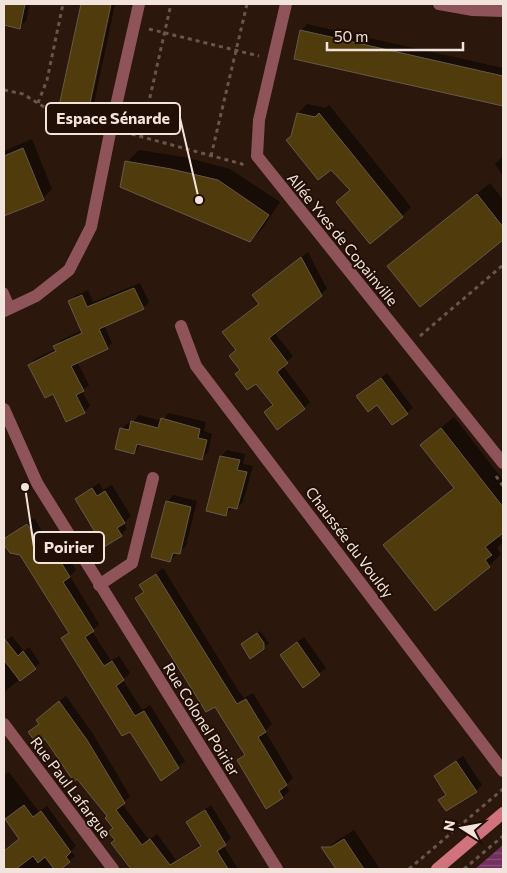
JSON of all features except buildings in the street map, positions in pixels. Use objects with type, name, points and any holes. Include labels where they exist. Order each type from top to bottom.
[{"type":"street","points":[[7,310],[36,296],[69,270],[91,227],[110,128],[139,4]]},
{"type":"street","name":"Allée Yves de Copainville","points":[[286,4],[259,120],[257,156],[503,463]]},
{"type":"street","points":[[439,4],[472,10],[503,11]]},
{"type":"street","name":"Chaussée du Vouldy","points":[[181,326],[196,366],[503,771]]},
{"type":"street","name":"Rue Colonel Poirier","points":[[4,409],[37,483],[277,869]]},
{"type":"street","points":[[99,585],[132,563],[153,478]]},
{"type":"street","name":"Rue Paul Lafargue","points":[[4,724],[112,869]]},
{"type":"street","points":[[437,869],[503,813]]},
{"type":"lane","points":[[4,292],[7,310]]},
{"type":"path","points":[[38,104],[47,80],[63,4]]},
{"type":"path","points":[[141,136],[171,4]]},
{"type":"path","points":[[211,156],[247,4]]},
{"type":"path","points":[[134,25],[273,59]]},
{"type":"path","points":[[4,90],[23,94],[49,110],[242,164]]},
{"type":"path","points":[[408,345],[503,266]]},
{"type":"path","points":[[409,869],[503,789]]},
{"type":"path","points":[[464,869],[503,836]]},
{"type":"shaded area","points":[[503,845],[503,869],[475,869]]},
{"type":"place","name":"Espace Sénarde","points":[[199,200]]},
{"type":"place","name":"Poirier","points":[[25,487]]}]
